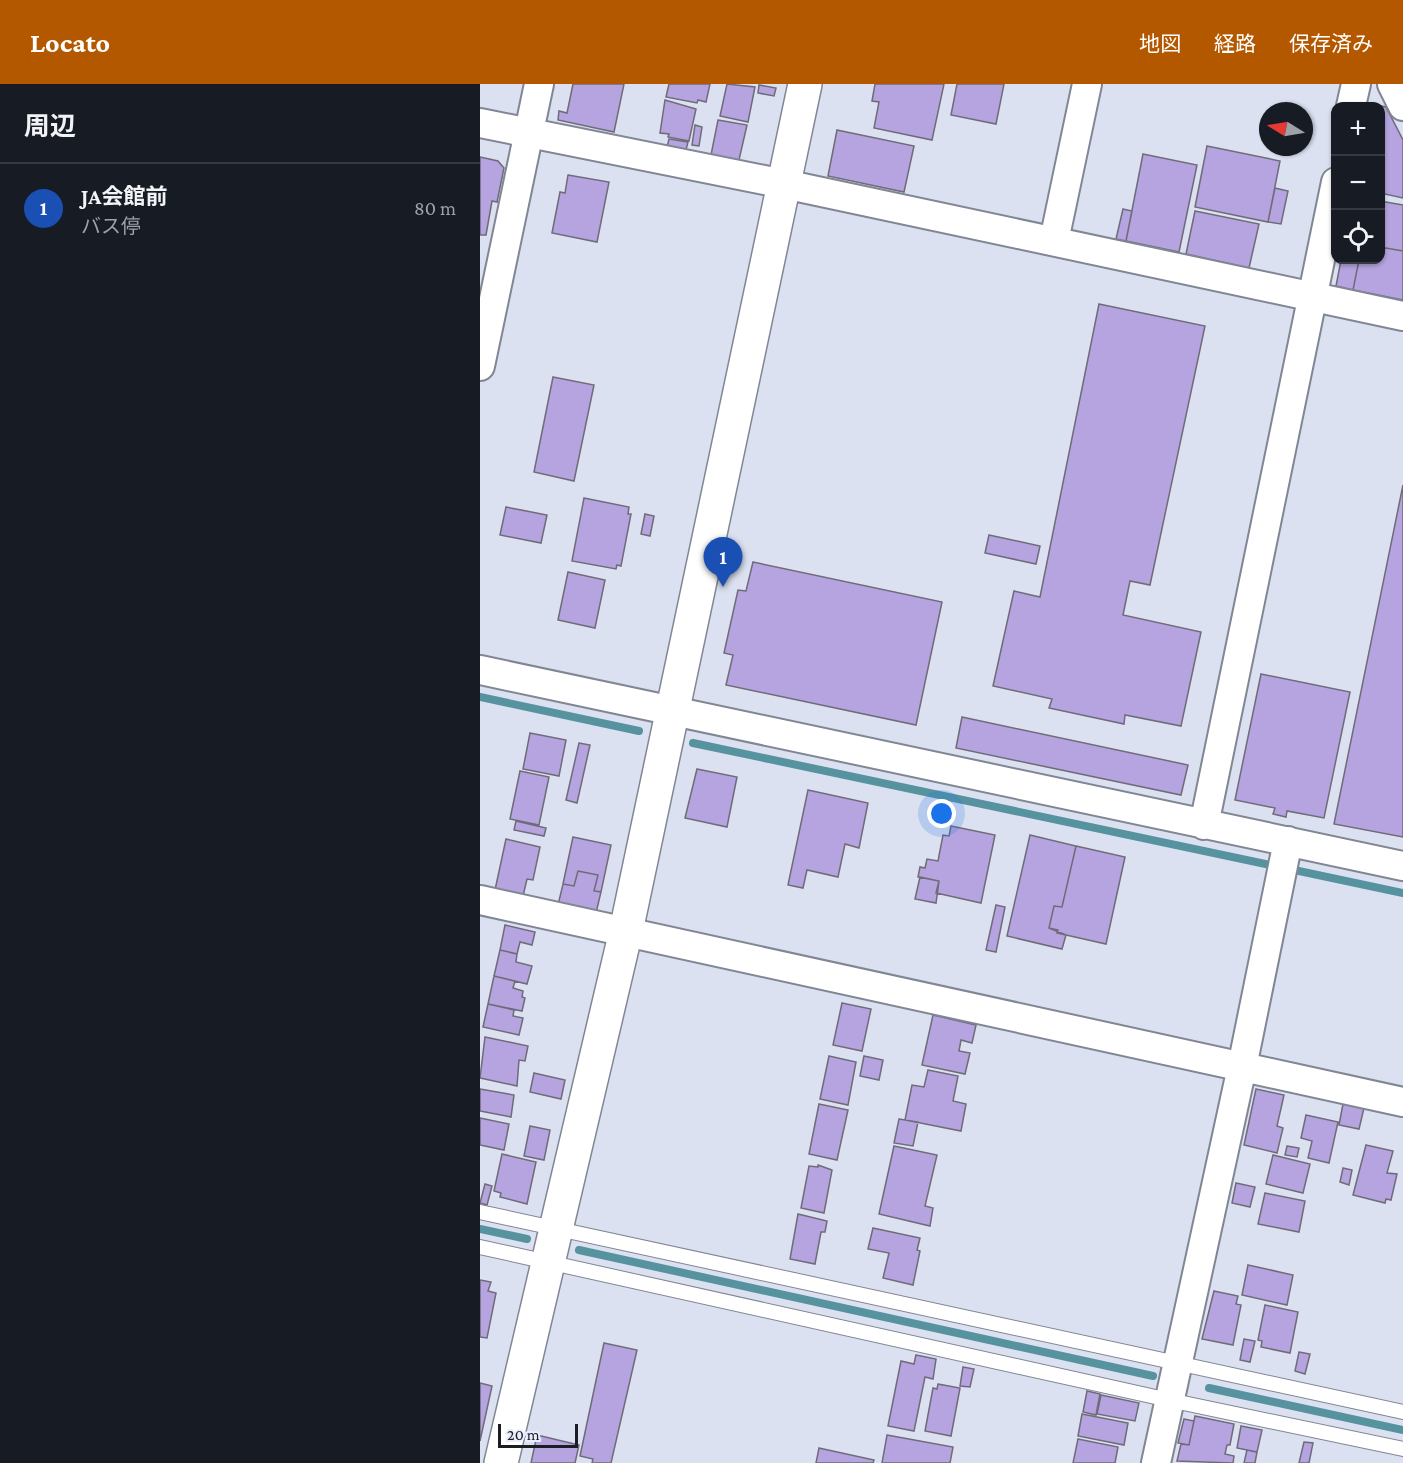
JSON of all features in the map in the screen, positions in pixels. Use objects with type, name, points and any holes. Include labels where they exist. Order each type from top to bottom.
[{"type":"street","points":[[480,366],[539,84]]},
{"type":"street","points":[[501,1463],[626,931],[805,84]]},
{"type":"street","points":[[1054,241],[1087,84]]},
{"type":"street","points":[[1352,102],[1356,84]]},
{"type":"street","points":[[1392,84],[1403,106]]},
{"type":"street","points":[[480,123],[784,184],[1403,316]]},
{"type":"street","points":[[1204,825],[1331,202]]},
{"type":"street","points":[[480,670],[1204,825],[1287,846],[1403,866]]},
{"type":"street","points":[[1156,1463],[1242,1067],[1287,846]]},
{"type":"street","points":[[480,900],[1403,1102]]},
{"type":"lane","points":[[480,1212],[1403,1412]]},
{"type":"lane","points":[[480,1247],[1169,1400],[1403,1449]]},
{"type":"building","points":[[573,84],[624,84],[614,132],[558,120],[559,111],[567,113]]},
{"type":"building","points":[[669,84],[710,84],[706,102],[698,100],[697,103],[666,97]]},
{"type":"building","points":[[727,84],[755,87],[748,122],[720,116]]},
{"type":"building","points":[[875,84],[944,84],[932,140],[874,128],[879,102],[872,101]]},
{"type":"building","points":[[957,84],[1004,84],[996,124],[951,115]]},
{"type":"building","points":[[759,85],[776,88],[774,96],[758,93]]},
{"type":"building","points":[[665,100],[696,109],[689,141],[660,133]]},
{"type":"building","points":[[1385,107],[1403,140],[1403,198],[1385,194]]},
{"type":"building","points":[[718,120],[747,125],[739,160],[711,155]]},
{"type":"building","points":[[695,125],[702,127],[699,146],[692,145]]},
{"type":"building","points":[[837,130],[914,146],[904,192],[828,176]]},
{"type":"building","points":[[669,139],[688,142],[686,150],[667,147]]},
{"type":"building","points":[[1207,146],[1280,161],[1268,222],[1195,207]]},
{"type":"building","points":[[1143,154],[1197,165],[1179,252],[1126,241]]},
{"type":"building","points":[[480,157],[498,161],[504,168],[497,202],[492,201],[486,235],[480,235]]},
{"type":"building","points":[[568,175],[609,182],[597,242],[552,233],[560,192],[565,193]]},
{"type":"building","points":[[1275,188],[1288,191],[1281,224],[1268,222]]},
{"type":"building","points":[[1385,202],[1403,205],[1403,251],[1385,248]]},
{"type":"building","points":[[1123,209],[1132,211],[1126,241],[1116,239]]},
{"type":"building","points":[[1195,211],[1259,224],[1249,268],[1186,254]]},
{"type":"building","points":[[1385,248],[1403,251],[1403,300],[1353,290],[1358,264],[1385,264]]},
{"type":"building","points":[[1340,264],[1358,264],[1353,290],[1336,286]]},
{"type":"building","points":[[1099,304],[1205,326],[1150,585],[1130,581],[1123,615],[1201,632],[1181,726],[1125,715],[1124,724],[1049,708],[1052,699],[993,686],[1014,591],[1040,597]]},
{"type":"building","points":[[553,377],[594,385],[574,481],[534,472]]},
{"type":"building","points":[[1403,485],[1403,837],[1334,824]]},
{"type":"building","points":[[584,498],[629,507],[628,514],[631,514],[621,566],[617,565],[616,569],[572,561]]},
{"type":"building","points":[[506,507],[547,515],[541,543],[500,535]]},
{"type":"building","points":[[645,514],[654,516],[650,536],[641,534]]},
{"type":"building","points":[[989,535],[1040,546],[1036,564],[985,553]]},
{"type":"building","points":[[753,562],[942,602],[916,725],[726,685],[733,655],[724,653],[738,590],[746,591]]},
{"type":"building","points":[[568,572],[605,580],[595,628],[558,620]]},
{"type":"building","points":[[1261,674],[1350,692],[1324,818],[1287,811],[1286,817],[1273,814],[1275,808],[1235,800]]},
{"type":"building","points":[[962,717],[1188,765],[1181,795],[956,748]]},
{"type":"building","points":[[530,733],[566,740],[559,776],[523,769]]},
{"type":"building","points":[[579,743],[590,745],[577,803],[566,800]]},
{"type":"building","points":[[697,769],[737,777],[727,827],[685,818]]},
{"type":"building","points":[[520,771],[549,777],[539,825],[510,819]]},
{"type":"building","points":[[808,790],[868,803],[859,848],[845,844],[838,877],[807,870],[803,888],[788,885]]},
{"type":"building","points":[[516,821],[546,828],[544,836],[514,830]]},
{"type":"building","points":[[951,826],[995,835],[981,903],[936,893],[939,881],[918,877],[920,867],[925,868],[927,859],[938,861],[943,835],[949,836]]},
{"type":"building","points":[[1030,835],[1076,846],[1062,907],[1054,906],[1049,928],[1066,935],[1062,949],[1007,936]]},
{"type":"building","points":[[573,837],[611,845],[601,892],[594,891],[598,875],[578,871],[574,886],[563,884]]},
{"type":"building","points":[[506,839],[540,847],[533,880],[527,879],[523,896],[495,890]]},
{"type":"building","points":[[1076,846],[1125,857],[1106,944],[1057,933],[1058,930],[1049,928],[1054,906],[1062,907]]},
{"type":"building","points":[[578,871],[598,875],[594,891],[601,892],[596,913],[558,905],[563,884],[574,886]]},
{"type":"building","points":[[920,877],[939,881],[936,903],[915,899]]},
{"type":"building","points":[[996,905],[1005,907],[996,952],[986,950]]},
{"type":"building","points":[[505,925],[535,932],[532,945],[520,942],[517,954],[500,950]]},
{"type":"building","points":[[500,950],[517,954],[516,962],[532,966],[527,984],[494,976]]},
{"type":"building","points":[[494,976],[515,981],[513,988],[523,991],[522,997],[525,998],[522,1011],[488,1004]]},
{"type":"building","points":[[842,1003],[871,1009],[862,1051],[833,1045]]},
{"type":"building","points":[[488,1004],[514,1010],[513,1016],[523,1018],[519,1035],[483,1027]]},
{"type":"building","points":[[933,1015],[976,1025],[972,1043],[961,1040],[959,1051],[970,1053],[965,1074],[922,1065]]},
{"type":"building","points":[[485,1037],[528,1046],[525,1061],[519,1060],[517,1086],[480,1078]]},
{"type":"building","points":[[829,1056],[856,1062],[848,1105],[820,1099]]},
{"type":"building","points":[[864,1056],[883,1060],[879,1080],[860,1076]]},
{"type":"building","points":[[928,1070],[958,1076],[953,1101],[966,1104],[961,1131],[905,1120],[912,1085],[924,1087]]},
{"type":"building","points":[[534,1073],[565,1080],[561,1099],[530,1092]]},
{"type":"building","points":[[480,1089],[514,1095],[511,1117],[480,1111]]},
{"type":"building","points":[[1256,1089],[1284,1095],[1277,1126],[1283,1128],[1277,1153],[1244,1145]]},
{"type":"building","points":[[819,1104],[848,1110],[837,1160],[809,1154]]},
{"type":"building","points":[[1343,1104],[1364,1108],[1359,1129],[1339,1125]]},
{"type":"building","points":[[1306,1115],[1338,1122],[1329,1163],[1308,1158],[1312,1141],[1301,1138]]},
{"type":"building","points":[[480,1118],[509,1124],[504,1150],[480,1145]]},
{"type":"building","points":[[899,1119],[918,1122],[913,1146],[894,1143]]},
{"type":"building","points":[[530,1126],[550,1130],[544,1160],[524,1156]]},
{"type":"building","points":[[1366,1145],[1393,1151],[1387,1173],[1397,1174],[1391,1200],[1386,1199],[1385,1203],[1353,1195]]},
{"type":"building","points":[[894,1146],[937,1155],[925,1206],[933,1208],[930,1226],[879,1214]]},
{"type":"building","points":[[1287,1146],[1299,1148],[1297,1157],[1285,1155]]},
{"type":"building","points":[[502,1154],[536,1162],[527,1204],[500,1197],[501,1193],[494,1191]]},
{"type":"building","points":[[1273,1155],[1310,1164],[1303,1193],[1266,1184]]},
{"type":"building","points":[[818,1165],[832,1170],[824,1213],[801,1208],[809,1166],[818,1167]]},
{"type":"building","points":[[1343,1168],[1352,1170],[1349,1185],[1340,1182]]},
{"type":"building","points":[[1236,1183],[1255,1187],[1250,1207],[1232,1203]]},
{"type":"building","points":[[485,1184],[492,1186],[487,1205],[480,1203]]},
{"type":"building","points":[[1265,1193],[1305,1201],[1299,1232],[1258,1224]]},
{"type":"building","points":[[798,1214],[827,1221],[825,1232],[821,1232],[815,1264],[790,1259]]},
{"type":"building","points":[[873,1228],[920,1238],[917,1250],[920,1251],[913,1285],[883,1278],[889,1253],[868,1249]]},
{"type":"building","points":[[1248,1265],[1293,1275],[1287,1305],[1242,1295]]},
{"type":"building","points":[[480,1280],[491,1282],[488,1291],[496,1293],[487,1338],[480,1337]]},
{"type":"building","points":[[1214,1291],[1238,1296],[1236,1304],[1241,1305],[1233,1345],[1202,1339]]},
{"type":"building","points":[[1265,1305],[1298,1312],[1290,1353],[1261,1347],[1262,1341],[1258,1340]]},
{"type":"building","points":[[1244,1339],[1255,1341],[1250,1362],[1240,1360]]},
{"type":"building","points":[[604,1343],[637,1350],[611,1463],[592,1463],[593,1459],[580,1456]]},
{"type":"building","points":[[1299,1352],[1310,1354],[1305,1374],[1295,1371]]},
{"type":"building","points":[[916,1355],[936,1359],[933,1379],[925,1377],[914,1431],[888,1426],[901,1361],[914,1364]]},
{"type":"building","points":[[963,1367],[974,1369],[970,1387],[960,1386]]},
{"type":"building","points":[[480,1383],[492,1386],[480,1441]]},
{"type":"building","points":[[938,1384],[960,1388],[951,1436],[925,1431],[933,1388],[937,1389]]},
{"type":"building","points":[[1087,1391],[1100,1394],[1096,1415],[1083,1412]]},
{"type":"building","points":[[1101,1395],[1139,1403],[1135,1421],[1097,1414]]},
{"type":"building","points":[[1082,1414],[1128,1423],[1124,1445],[1078,1436]]},
{"type":"building","points":[[1195,1416],[1234,1424],[1230,1445],[1227,1445],[1225,1454],[1234,1456],[1233,1463],[1177,1461],[1181,1444],[1189,1445]]},
{"type":"building","points":[[1184,1419],[1194,1421],[1189,1445],[1178,1443]]},
{"type":"building","points":[[1241,1426],[1262,1430],[1257,1452],[1237,1448]]},
{"type":"building","points":[[537,1435],[579,1445],[575,1463],[531,1463]]},
{"type":"building","points":[[887,1435],[953,1447],[950,1463],[882,1463]]},
{"type":"building","points":[[1078,1439],[1118,1447],[1115,1463],[1073,1463]]},
{"type":"building","points":[[1304,1442],[1313,1443],[1309,1463],[1299,1463]]},
{"type":"building","points":[[819,1448],[874,1460],[873,1463],[816,1463]]},
{"type":"building","points":[[1247,1450],[1257,1452],[1255,1463],[1244,1463]]},
{"type":"waterway","points":[[480,697],[639,731]]},
{"type":"waterway","points":[[693,743],[1403,893]]},
{"type":"waterway","points":[[480,1229],[527,1239]]},
{"type":"waterway","points":[[579,1250],[1153,1376]]},
{"type":"waterway","points":[[1209,1388],[1403,1430]]},
{"type":"place","name":"JA会館前","points":[[723,587]]}]
